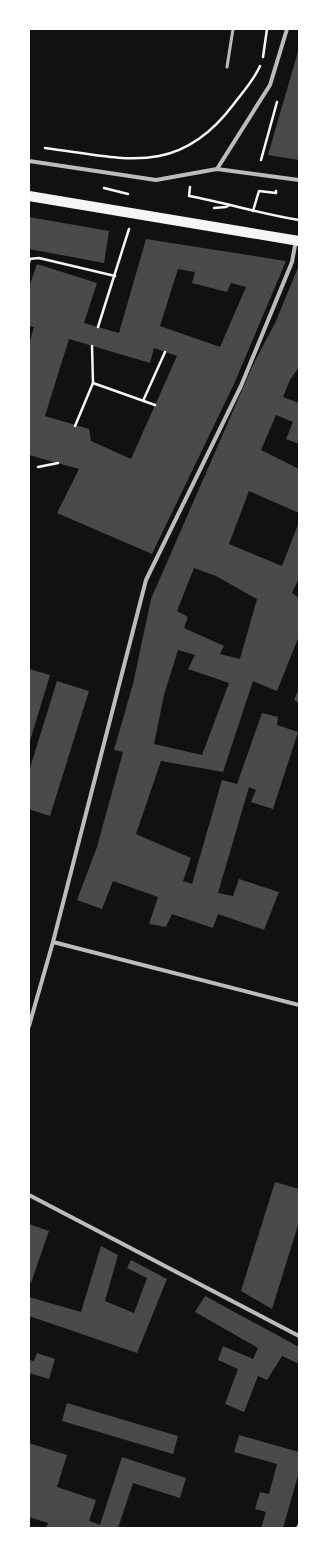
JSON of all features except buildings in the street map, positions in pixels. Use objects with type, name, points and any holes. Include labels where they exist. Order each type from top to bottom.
[{"type":"main road","points":[[29,196],[297,240]]},
{"type":"street","points":[[217,169],[270,85],[287,29]]},
{"type":"street","points":[[29,161],[156,180],[217,169],[299,180]]},
{"type":"street","points":[[29,1026],[53,942],[146,580],[241,386],[292,262],[297,240]]},
{"type":"street","points":[[53,942],[299,1005]]},
{"type":"street","points":[[29,1195],[299,1336]]},
{"type":"lane","points":[[227,67],[233,29]]},
{"type":"path","points":[[44,148],[140,159],[171,153],[197,141],[206,135],[223,117],[257,72],[261,62],[267,29]]},
{"type":"path","points":[[266,160],[260,160],[279,94]]},
{"type":"path","points":[[190,186],[189,196],[299,220]]},
{"type":"path","points":[[98,187],[134,196]]},
{"type":"path","points":[[253,211],[259,191],[276,192]]},
{"type":"path","points":[[216,209],[230,205]]},
{"type":"path","points":[[98,328],[128,235],[132,213]]},
{"type":"path","points":[[29,263],[30,259],[39,258],[115,276]]},
{"type":"path","points":[[74,426],[93,384],[92,346]]},
{"type":"path","points":[[143,401],[165,352]]},
{"type":"path","points":[[93,384],[155,405]]},
{"type":"path","points":[[38,467],[58,463]]}]
